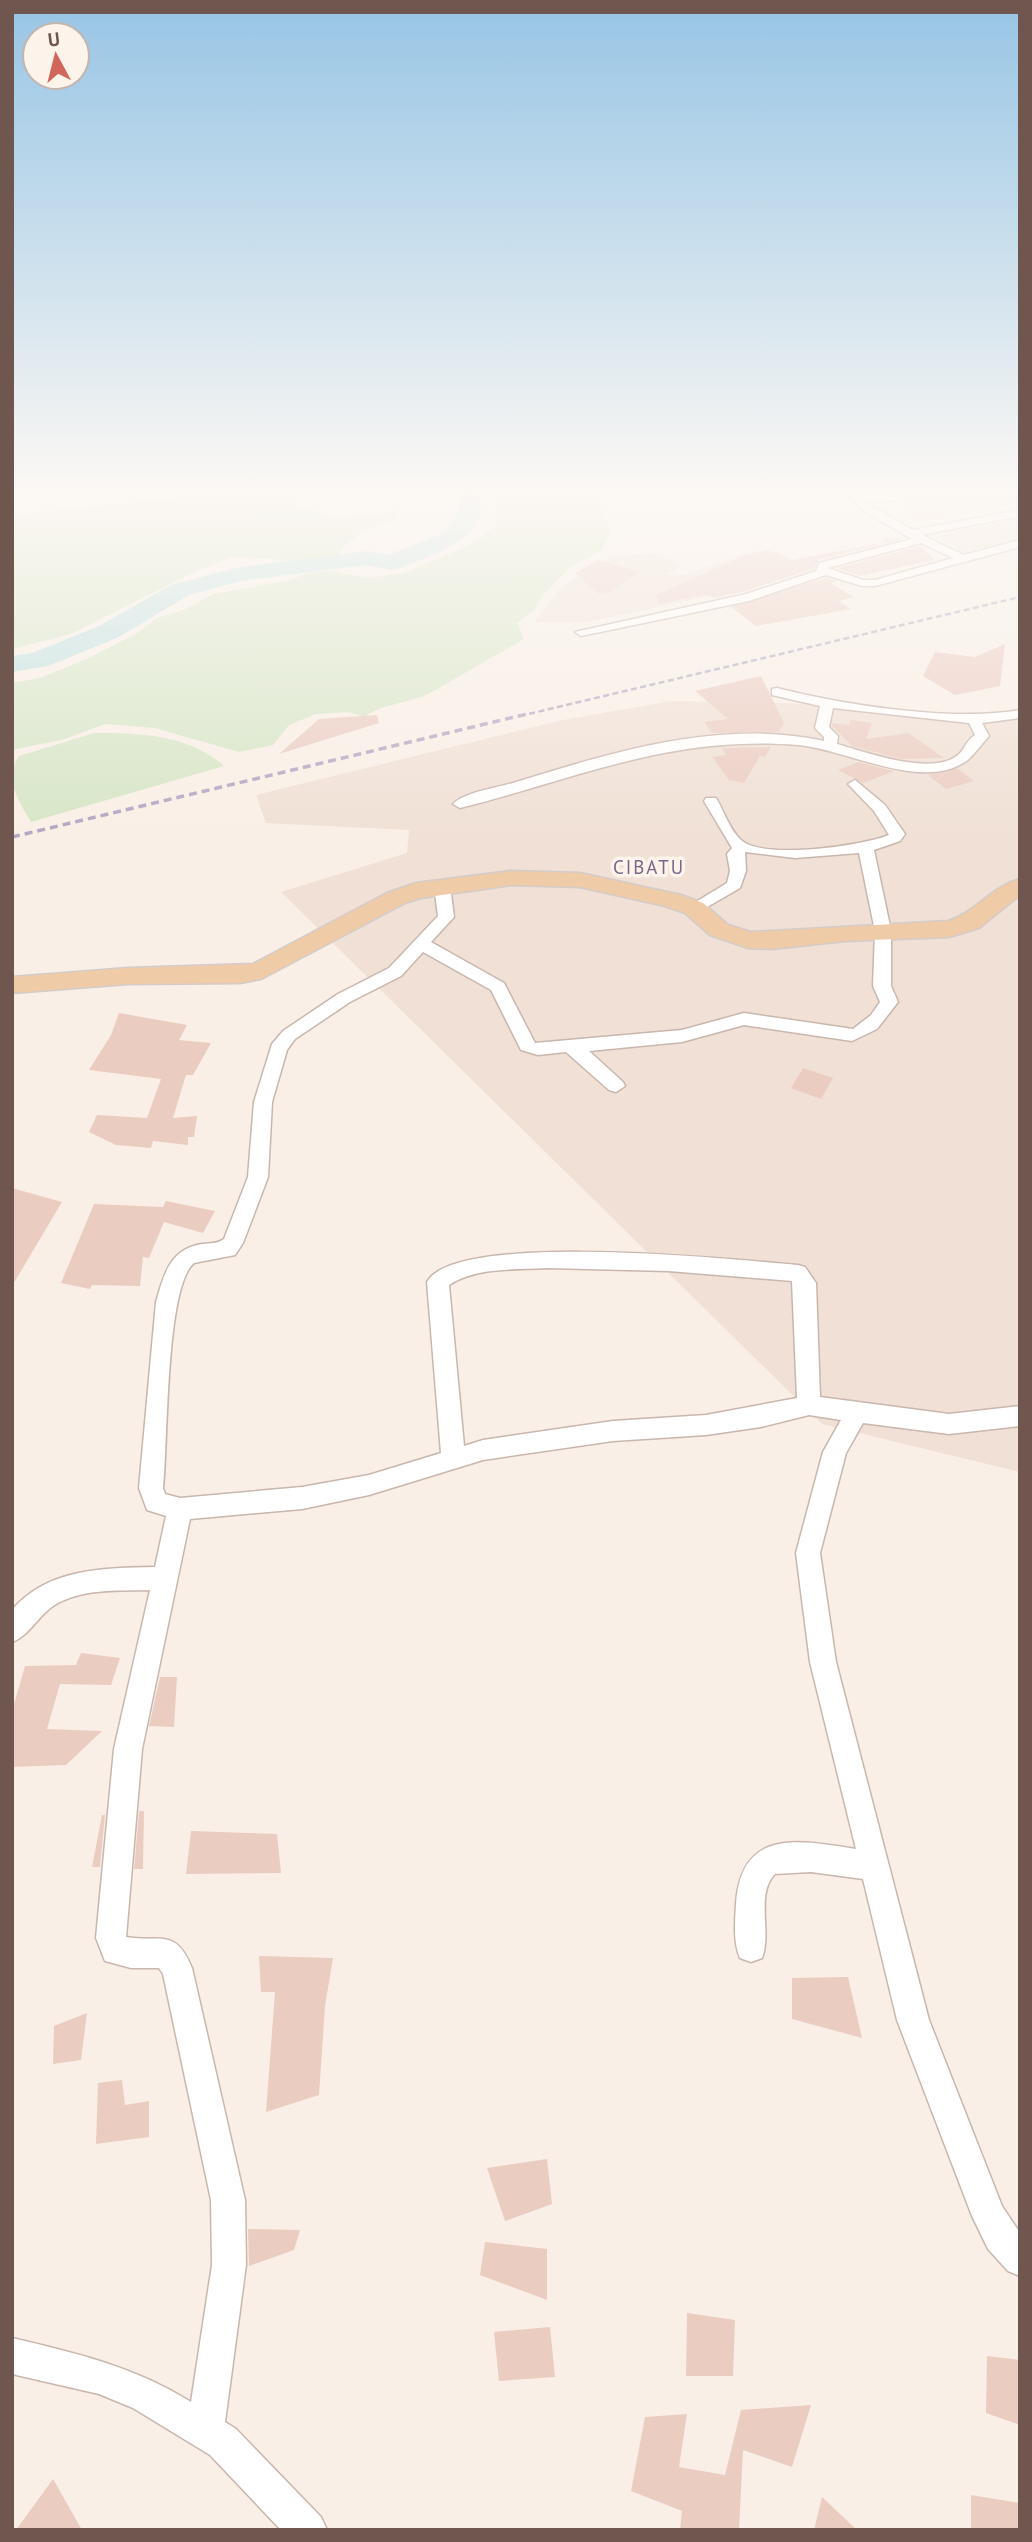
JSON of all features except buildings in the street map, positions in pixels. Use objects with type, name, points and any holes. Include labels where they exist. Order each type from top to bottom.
[{"type":"main road","points":[[12,985],[57,979],[240,975],[261,971],[396,898],[442,886],[511,878],[562,878],[650,894],[694,908],[712,926],[748,940],[772,941],[883,931],[924,932],[970,923],[1008,891],[1020,886]]},
{"type":"street","points":[[581,632],[702,607]]},
{"type":"street","points":[[777,692],[827,703],[974,720],[1020,714]]},
{"type":"street","points":[[827,703],[822,728],[831,736],[830,745]]},
{"type":"street","points":[[460,804],[649,748],[760,737],[830,745],[913,768],[951,763],[966,753],[982,736],[974,720]]},
{"type":"street","points":[[711,801],[733,841],[741,847],[813,852],[866,848],[892,841],[897,834],[880,808],[855,784]]},
{"type":"street","points":[[694,908],[734,885],[738,878],[735,854],[741,847]]},
{"type":"street","points":[[422,944],[492,982],[498,988],[527,1046],[544,1050],[682,1036],[744,1019],[855,1036],[885,1010],[889,1002],[882,986],[883,931],[866,848]]},
{"type":"street","points":[[442,886],[446,917],[422,944],[386,978],[352,992],[284,1040],[275,1056],[263,1102],[258,1177],[233,1244],[221,1251],[190,1255],[182,1261],[173,1278],[164,1309],[150,1489],[156,1502],[180,1509],[302,1498],[369,1485],[483,1450],[613,1431],[706,1425],[761,1417],[809,1405],[856,1414],[949,1424],[1020,1416]]},
{"type":"street","points":[[569,1047],[616,1086]]},
{"type":"street","points":[[453,1458],[438,1282],[446,1274],[485,1266],[560,1259],[701,1265],[799,1273],[805,1283],[809,1405]]},
{"type":"street","points":[[856,1414],[835,1452],[808,1553],[823,1662],[912,2020],[989,2216],[1000,2237],[1020,2259]]},
{"type":"street","points":[[180,1509],[128,1748],[111,1938],[116,1950],[131,1953],[167,1952],[177,1968],[214,2146],[229,2200],[229,2265],[205,2432]]},
{"type":"street","points":[[12,1630],[38,1600],[73,1583],[165,1578]]},
{"type":"street","points":[[751,1947],[751,1903],[758,1869],[770,1858],[786,1856],[873,1866]]},
{"type":"street","points":[[12,2357],[99,2376],[145,2394],[223,2441],[307,2530]]},
{"type":"shaded area","points":[[546,607],[659,607],[588,622],[534,622]]},
{"type":"shaded area","points":[[671,701],[825,704],[987,721],[1020,716],[1020,1472],[822,1424],[281,892],[407,853],[409,830],[266,823],[256,795],[558,721]]},
{"type":"green space","points":[[12,607],[125,607],[71,634],[12,649]]},
{"type":"green space","points":[[190,607],[536,607],[517,623],[524,639],[425,696],[381,708],[363,717],[350,712],[316,714],[289,725],[273,745],[239,752],[155,728],[105,724],[65,739],[12,750],[12,683],[40,678],[89,658],[139,632],[157,618]]},
{"type":"green space","points":[[94,733],[146,735],[179,741],[210,755],[224,766],[31,822],[18,798],[13,781],[12,773],[19,756]]},
{"type":"waterway","points":[[12,664],[38,660],[108,632],[151,607]]},
{"type":"railway","points":[[520,716],[980,607]]},
{"type":"railway","points":[[12,837],[527,714]]},
{"type":"district","name":"CIBATU","points":[[649,867]]}]
